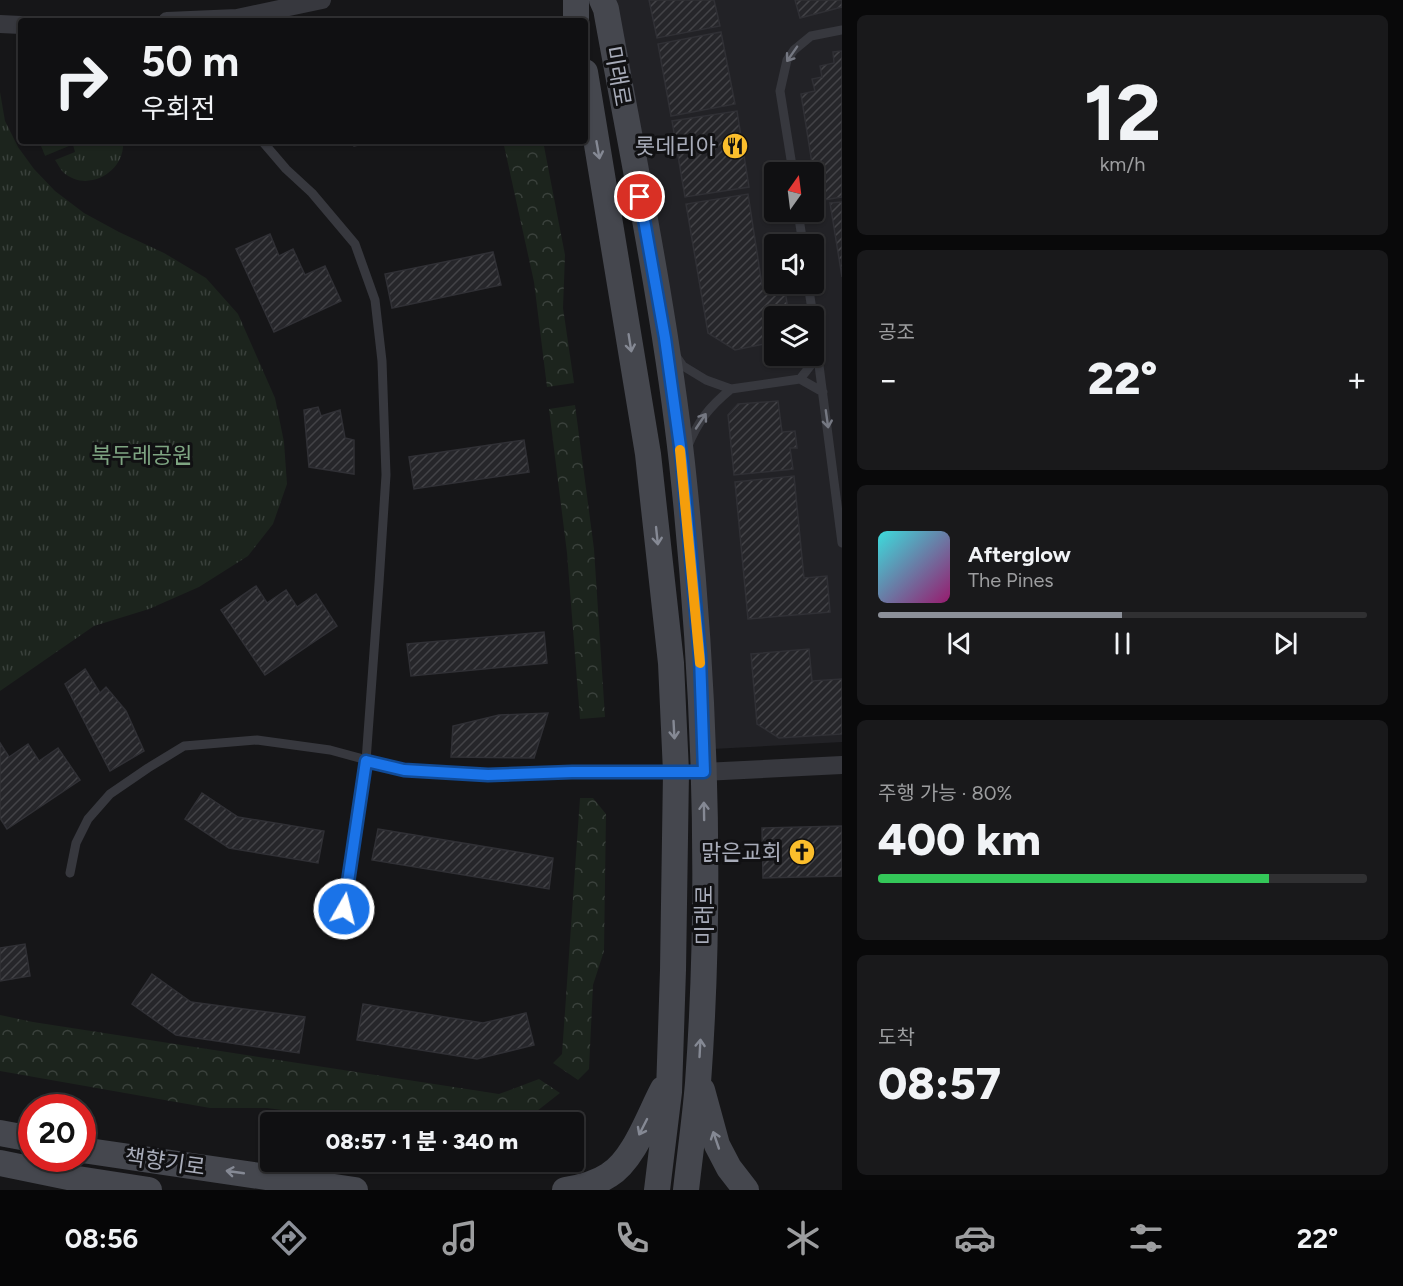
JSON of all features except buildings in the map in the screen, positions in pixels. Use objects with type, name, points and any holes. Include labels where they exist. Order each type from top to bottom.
[{"type":"street","points":[[245,18],[322,0]]},
{"type":"street","points":[[576,0],[576,18]]},
{"type":"street","name":"미래로","points":[[602,0],[606,9],[665,338],[682,461],[700,656],[674,970],[669,1075],[657,1190]]},
{"type":"street","points":[[0,24],[18,25]]},
{"type":"street","name":"미래로","points":[[588,90],[648,454],[671,663],[690,772],[704,971],[698,1078],[686,1190]]},
{"type":"street","points":[[690,772],[842,765]]},
{"type":"street","points":[[565,1190],[609,1175],[628,1157],[669,1075]]},
{"type":"street","points":[[698,1078],[717,1145],[729,1168],[746,1190]]},
{"type":"street","points":[[0,1133],[18,1136]]},
{"type":"street","name":"책향기로","points":[[96,1152],[355,1190]]},
{"type":"street","name":"책향기로","points":[[0,1163],[78,1179],[150,1190]]},
{"type":"lane","points":[[791,162],[780,91],[787,60],[794,50],[811,36],[842,30]]},
{"type":"lane","points":[[265,144],[286,169],[312,193],[355,244],[375,300],[382,361],[386,475],[366,761],[344,909]]},
{"type":"lane","points":[[665,338],[683,366],[706,380],[731,389],[800,379],[823,392]]},
{"type":"lane","points":[[800,379],[810,366]]},
{"type":"lane","points":[[819,366],[842,543]]},
{"type":"lane","points":[[682,461],[693,432],[711,405],[731,389]]},
{"type":"lane","points":[[70,873],[76,843],[88,819],[110,794],[184,746],[218,741],[257,740],[330,750],[404,770],[488,775],[690,772]]},
{"type":"shaded area","points":[[614,0],[842,0],[842,742],[713,749]]},
{"type":"green space","name":"북두레공원","points":[[0,92],[5,121],[18,147],[34,169],[55,191],[84,213],[164,253],[206,278],[238,314],[275,398],[284,442],[287,484],[273,524],[248,556],[199,587],[149,609],[94,626],[0,691]]},
{"type":"green space","points":[[40,144],[68,144],[69,146],[45,156]]},
{"type":"green space","points":[[73,144],[123,144],[118,162],[112,170],[93,180],[83,181],[73,178],[63,172],[55,160],[75,152]]},
{"type":"green space","points":[[504,144],[544,144],[565,255],[563,308],[574,383],[547,387],[534,282]]},
{"type":"green space","points":[[575,405],[594,549],[605,717],[580,719],[567,553],[549,409]]},
{"type":"green space","points":[[580,798],[593,798],[606,814],[604,951],[593,985],[589,1069],[578,1080],[553,1063],[562,1054]]},
{"type":"green space","points":[[0,1015],[499,1094],[539,1079],[560,1093],[536,1112],[297,1112],[267,1108],[210,1108],[0,1071]]},
{"type":"slow traffic","points":[[680,450],[700,663]]},
{"type":"place","name":"롯데리아","points":[[735,146]]},
{"type":"place","name":"맑은교회","points":[[802,852]]},
{"type":"route","points":[[344,909],[366,761],[404,770],[488,775],[572,772],[704,772],[700,656],[682,461],[665,338],[640,197]]}]
